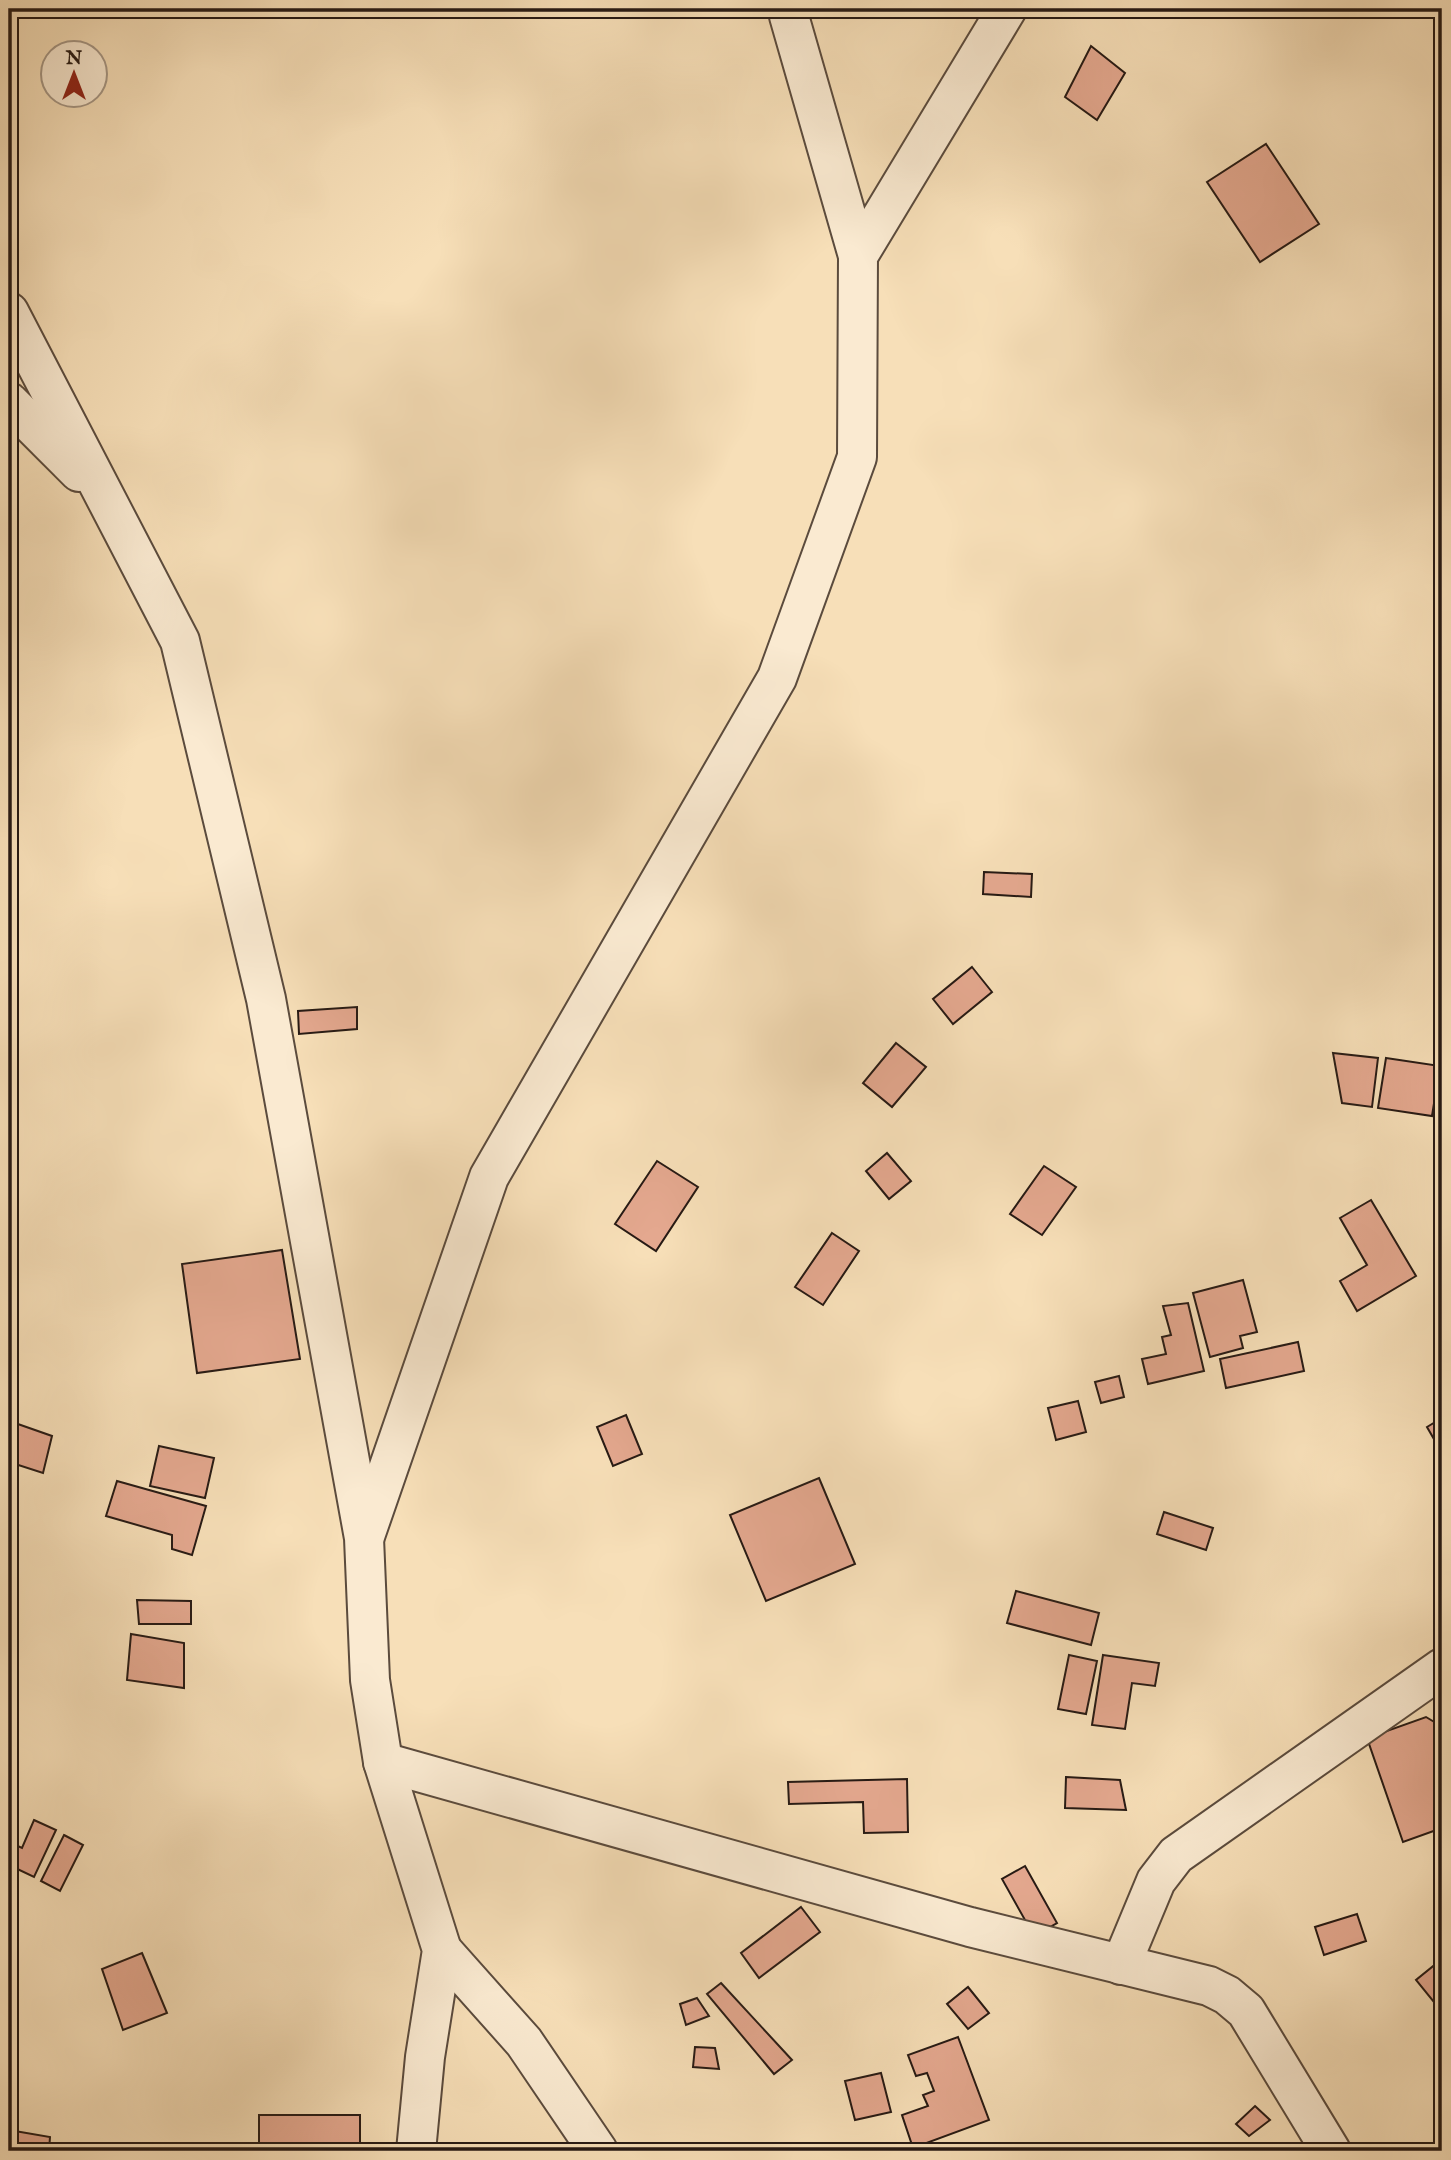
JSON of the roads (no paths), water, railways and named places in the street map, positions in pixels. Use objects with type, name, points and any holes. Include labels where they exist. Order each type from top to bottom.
[{"type":"street","points":[[364,1538],[489,1177],[777,678],[857,457],[858,256],[789,16],[790,9]]},
{"type":"street","points":[[858,256],[1007,9]]},
{"type":"street","points":[[9,312],[180,641],[266,999],[364,1538],[370,1680],[383,1762],[442,1950],[524,2042],[598,2151]]},
{"type":"street","points":[[9,402],[105,498]]},
{"type":"street","points":[[1121,1965],[1156,1881],[1176,1855],[1442,1668]]},
{"type":"street","points":[[383,1762],[970,1927],[1209,1986],[1227,1995],[1246,2011],[1331,2151]]},
{"type":"street","points":[[416,2151],[425,2057],[442,1950]]}]
